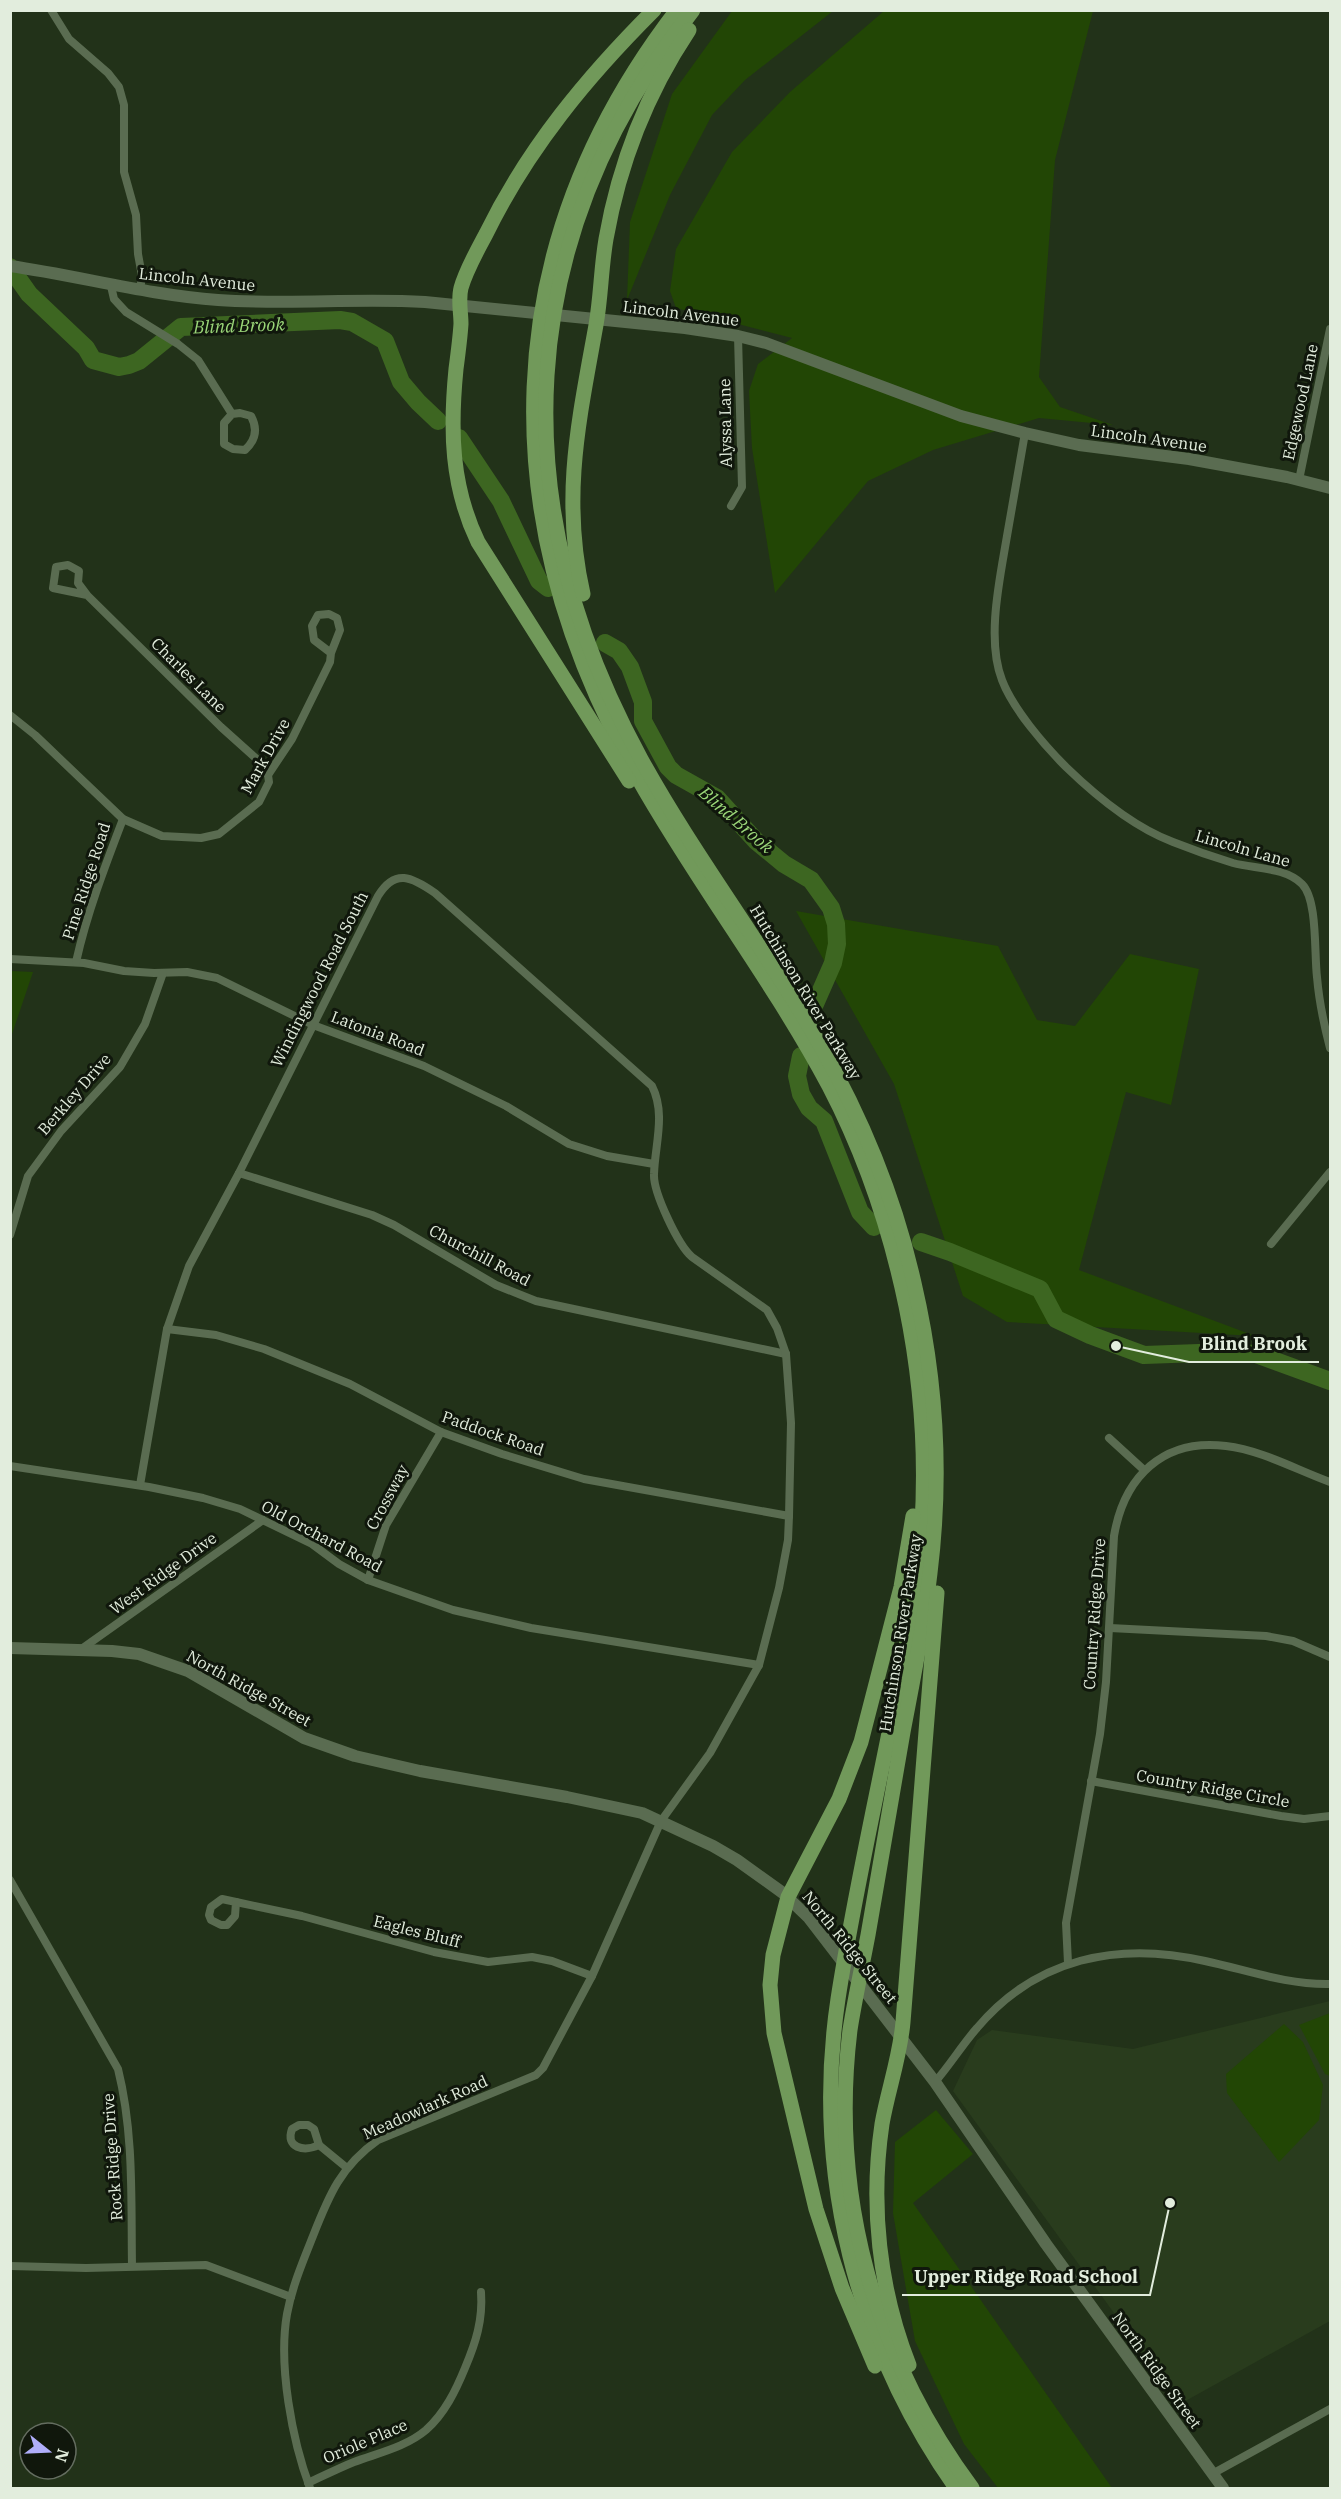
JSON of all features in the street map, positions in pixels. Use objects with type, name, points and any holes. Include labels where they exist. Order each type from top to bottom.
[{"type":"highway","points":[[654,10],[587,80],[533,151],[507,193],[463,283],[452,432],[454,468],[464,508],[487,559],[665,837],[710,894]]},
{"type":"highway","name":"Hutchinson River Parkway","points":[[677,10],[630,78],[595,140],[567,207],[533,403],[539,493],[549,547],[579,651],[603,710],[631,766],[804,1041],[830,1088],[876,1195],[892,1247],[906,1307],[918,1378],[923,1468],[918,1566],[909,1628],[841,1982],[832,2053],[830,2126],[835,2180],[844,2233],[871,2328],[911,2418],[956,2488]]},
{"type":"highway","name":"Hutchinson River Parkway","points":[[553,282],[610,139],[645,76],[693,10]]},
{"type":"highway","points":[[617,710],[590,621],[575,551],[572,485],[576,437],[597,319],[606,240],[626,159],[665,69],[703,10]]},
{"type":"highway","name":"Hutchinson River Parkway","points":[[543,344],[549,469],[557,522],[573,592],[590,643],[617,710],[663,797],[813,1032],[863,1128],[895,1213],[914,1284],[927,1354],[935,1445],[935,1508],[931,1571],[850,2030],[846,2084],[846,2138],[856,2227],[879,2314],[914,2396],[971,2488]]},
{"type":"highway","points":[[918,1378],[914,1503],[910,1538],[898,1595],[855,1759],[833,1811],[788,1897],[771,1965],[771,2013],[779,2056],[818,2216],[848,2302],[881,2378],[918,2444],[956,2488]]},
{"type":"highway","points":[[935,1445],[941,1537],[902,2039],[887,2099],[879,2149],[877,2198],[882,2263],[894,2318],[912,2371],[971,2488]]},
{"type":"street","points":[[51,10],[69,39],[108,73],[119,87],[124,105],[124,172],[136,215],[138,254],[142,276],[140,290]]},
{"type":"street","name":"Lincoln Avenue","points":[[10,266],[111,286],[217,300],[298,303],[384,300],[685,327],[738,336],[796,354],[961,416],[1025,433],[1079,445],[1189,459],[1330,488]]},
{"type":"street","points":[[111,286],[114,299],[126,312],[178,344],[198,360],[232,414]]},
{"type":"street","name":"Edgewood Lane","points":[[1299,480],[1330,329]]},
{"type":"street","name":"Alyssa Lane","points":[[731,506],[742,487],[738,336]]},
{"type":"street","points":[[240,413],[251,416],[256,426],[253,443],[245,450],[233,449],[224,444],[224,423],[232,414],[240,413]]},
{"type":"street","name":"Lincoln Lane","points":[[1025,433],[995,617],[997,656],[1002,680],[1018,708],[1050,751],[1116,810],[1168,840],[1199,853],[1236,864],[1284,873],[1303,885],[1308,893],[1312,913],[1317,977],[1323,1020],[1330,1048]]},
{"type":"street","name":"Charles Lane","points":[[87,596],[54,588],[56,567],[68,565],[79,571],[78,584],[87,596],[221,728],[260,762],[268,775]]},
{"type":"street","name":"Mark Drive","points":[[123,819],[162,836],[201,838],[219,834],[259,802],[269,782],[268,775],[292,739],[330,662],[340,630],[337,618],[329,614],[318,615],[312,626],[314,639],[331,653]]},
{"type":"street","name":"Pine Ridge Road","points":[[10,715],[35,735],[123,819],[81,938],[76,962]]},
{"type":"street","name":"Windingwood Road South","points":[[140,1485],[167,1329],[189,1266],[386,883],[399,877],[413,879],[435,893],[652,1086],[657,1096],[660,1117],[654,1164]]},
{"type":"street","name":"Latonia Road","points":[[10,959],[76,962],[124,971],[187,972],[218,978],[314,1025],[424,1066],[506,1106],[569,1144],[607,1156],[654,1164]]},
{"type":"street","name":"Berkley Drive","points":[[10,1235],[28,1176],[61,1131],[120,1067],[144,1024],[163,973]]},
{"type":"street","name":"Meadowlark Road","points":[[309,2486],[288,2401],[287,2316],[291,2297],[324,2208],[339,2179],[362,2152],[378,2140],[536,2074],[552,2054],[592,1976],[661,1821],[710,1753],[759,1665],[779,1588],[788,1540],[791,1423],[786,1354],[777,1328],[767,1310],[682,1249],[672,1229],[653,1177],[654,1164]]},
{"type":"street","points":[[1271,1244],[1330,1172]]},
{"type":"street","name":"Churchill Road","points":[[238,1173],[372,1215],[394,1225],[496,1285],[536,1301],[786,1354]]},
{"type":"street","name":"Paddock Road","points":[[167,1329],[216,1335],[264,1348],[350,1384],[441,1432],[584,1479],[789,1515]]},
{"type":"street","name":"Crossway","points":[[368,1580],[386,1525],[441,1432]]},
{"type":"street","points":[[1109,1438],[1144,1470]]},
{"type":"street","name":"Country Ridge Drive","points":[[1068,1963],[1066,1923],[1101,1724],[1110,1628],[1114,1536],[1118,1512],[1128,1492],[1144,1470],[1162,1456],[1203,1445],[1226,1446],[1248,1451],[1330,1482]]},
{"type":"street","name":"Old Orchard Road","points":[[10,1466],[140,1485],[203,1498],[240,1509],[312,1544],[339,1564],[368,1580],[453,1610],[531,1628],[759,1665]]},
{"type":"street","name":"West Ridge Drive","points":[[80,1650],[264,1520]]},
{"type":"street","points":[[1110,1628],[1266,1636],[1293,1641],[1330,1657]]},
{"type":"street","name":"North Ridge Street","points":[[10,1648],[121,1652],[165,1662],[188,1671],[304,1738],[355,1756],[420,1772],[567,1797],[642,1813],[713,1846],[737,1860],[788,1897],[825,1938],[935,2082],[1046,2244],[1223,2488]]},
{"type":"street","name":"Country Ridge Circle","points":[[1091,1781],[1281,1816],[1304,1819],[1330,1816]]},
{"type":"street","name":"Rock Ridge Drive","points":[[10,1880],[118,2069],[125,2097],[130,2162],[132,2266]]},
{"type":"street","name":"Eagles Bluff","points":[[236,1902],[302,1916],[434,1952],[488,1962],[532,1957],[552,1961],[592,1976]]},
{"type":"street","points":[[935,2082],[977,2027],[1019,1989],[1043,1973],[1094,1956],[1153,1954],[1202,1960],[1284,1981],[1330,1984]]},
{"type":"street","points":[[319,2145],[347,2168]]},
{"type":"street","points":[[10,2266],[86,2268],[206,2265],[291,2297]]},
{"type":"street","name":"Oriole Place","points":[[309,2486],[353,2462],[392,2449],[424,2432],[433,2423],[455,2392],[476,2342],[482,2313],[481,2292]]},
{"type":"street","points":[[1212,2474],[1330,2409]]},
{"type":"shaded area","points":[[1330,2001],[1330,2321],[1180,2404],[953,2091],[977,2040],[992,2030],[1133,2049]]},
{"type":"green space","points":[[732,11],[833,11],[745,80],[712,115],[670,195],[627,300],[630,222],[672,94]]},
{"type":"green space","points":[[884,11],[1093,11],[1055,160],[1039,377],[1060,407],[1113,425],[1039,418],[933,450],[868,481],[775,593],[752,448],[749,391],[758,364],[792,338],[676,308],[670,291],[676,249],[732,152],[790,92]]},
{"type":"green space","points":[[796,911],[998,946],[1037,1020],[1075,1026],[1130,954],[1199,969],[1171,1105],[1126,1092],[1079,1270],[1255,1336],[1007,1322],[963,1296],[894,1084]]},
{"type":"green space","points":[[10,971],[33,972],[11,1037]]},
{"type":"green space","points":[[1330,2013],[1330,2076],[1325,2074],[1299,2025]]},
{"type":"green space","points":[[1284,2024],[1303,2042],[1323,2085],[1319,2120],[1279,2162],[1227,2093],[1226,2074]]},
{"type":"green space","points":[[936,2110],[973,2154],[913,2203],[1112,2488],[998,2488],[964,2444],[915,2341],[893,2213],[895,2142]]},
{"type":"waterway","name":"Blind Brook","points":[[10,267],[29,294],[86,348],[93,360],[119,367],[139,361],[181,327],[340,320],[352,322],[385,341],[401,382],[438,421]]},
{"type":"waterway","name":"Blind Brook","points":[[459,438],[501,501],[539,581],[548,588]]},
{"type":"waterway","name":"Blind Brook","points":[[605,643],[619,651],[630,667],[643,702],[643,721],[668,767],[676,775],[717,798],[756,841],[784,864],[811,880],[831,908],[836,924],[837,944],[833,963],[815,1004]]},
{"type":"waterway","name":"Blind Brook","points":[[801,1056],[797,1076],[801,1094],[809,1108],[824,1121],[860,1212],[874,1227]]},
{"type":"waterway","name":"Blind Brook","points":[[921,1242],[1040,1289],[1056,1319],[1090,1335],[1144,1355],[1226,1352],[1256,1354],[1330,1381]]},
{"type":"place","name":"Blind Brook","points":[[1116,1346]]},
{"type":"place","name":"Upper Ridge Road School","points":[[1170,2203]]}]
